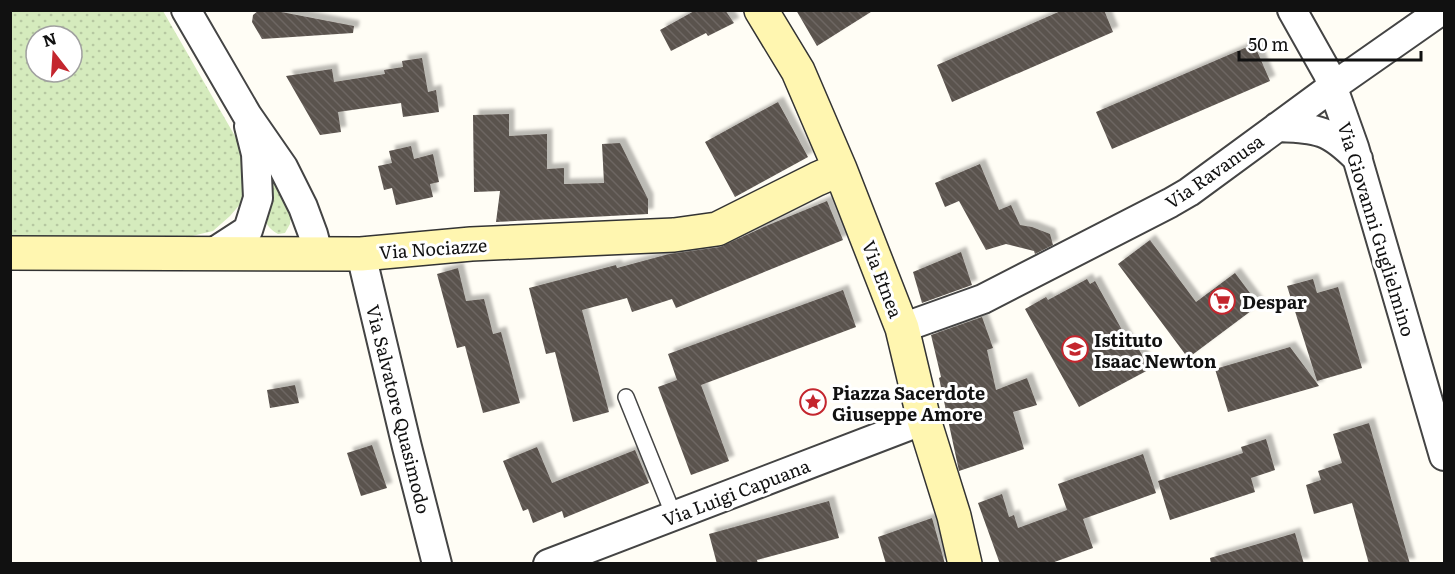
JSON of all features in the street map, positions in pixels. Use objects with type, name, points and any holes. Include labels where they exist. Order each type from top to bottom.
[{"type":"street","points":[[186,10],[247,115],[283,166],[303,207],[318,253]]},
{"type":"street","name":"Via Etnea","points":[[761,10],[798,71],[840,169],[902,328],[924,420],[954,516],[965,564]]},
{"type":"street","name":"Via Giovanni Guglielmino","points":[[1292,10],[1325,69],[1338,99],[1358,159],[1444,456]]},
{"type":"street","name":"Via Ravanusa","points":[[902,328],[983,298],[1189,192],[1442,10]]},
{"type":"street","points":[[247,115],[256,154],[257,242]]},
{"type":"street","points":[[1277,127],[1316,130],[1329,135],[1343,144],[1358,159]]},
{"type":"street","name":"Via Nociazze","points":[[10,253],[211,254],[257,242],[318,253],[361,254],[471,244],[674,235],[717,229],[840,169]]},
{"type":"street","name":"Via Salvatore Quasimodo","points":[[361,254],[437,564]]},
{"type":"street","name":"Via Luigi Capuana","points":[[556,561],[924,420]]},
{"type":"lane","points":[[626,397],[674,516]]},
{"type":"green space","points":[[10,11],[163,11],[243,150],[247,183],[242,202],[213,231],[192,236],[137,242],[11,243]]},
{"type":"green space","points":[[268,170],[274,172],[291,215],[290,224],[285,233],[278,234],[273,231],[264,218]]},
{"type":"building","points":[[259,10],[271,10],[354,26],[353,33],[262,39],[252,22],[253,15]]},
{"type":"building","points":[[696,10],[725,10],[734,23],[708,36],[706,33],[671,51],[660,30]]},
{"type":"building","points":[[796,10],[874,10],[817,46]]},
{"type":"building","points":[[1063,10],[1104,10],[1113,32],[952,102],[937,65]]},
{"type":"building","points":[[1254,44],[1270,81],[1112,149],[1096,112]]},
{"type":"building","points":[[422,58],[428,92],[436,90],[439,112],[403,117],[401,103],[338,112],[341,132],[320,135],[286,76],[332,69],[334,82],[385,74],[384,70],[403,67],[402,61]]},
{"type":"building","points":[[778,102],[808,157],[735,197],[705,142]]},
{"type":"building","points":[[509,114],[509,136],[547,134],[547,169],[564,168],[564,184],[604,183],[602,144],[620,143],[648,199],[648,214],[496,222],[500,191],[474,192],[473,115]]},
{"type":"building","points":[[411,146],[414,159],[433,154],[439,182],[430,184],[433,197],[396,205],[392,188],[384,190],[378,166],[392,163],[389,151]]},
{"type":"building","points":[[980,164],[999,210],[1011,205],[1020,225],[1050,234],[1053,245],[1035,254],[1034,251],[1006,244],[986,250],[959,201],[945,207],[935,183]]},
{"type":"building","points":[[827,201],[843,240],[676,308],[672,299],[632,312],[627,298],[582,310],[609,412],[573,422],[555,352],[546,354],[529,288],[616,265],[617,268],[669,254],[720,247]]},
{"type":"building","points":[[1150,240],[1196,302],[1235,273],[1259,305],[1188,358],[1118,264]]},
{"type":"building","points":[[961,252],[972,285],[922,303],[913,272]]},
{"type":"building","points":[[458,268],[466,301],[484,299],[493,334],[501,332],[520,403],[483,413],[465,346],[457,348],[437,274]]},
{"type":"building","points":[[1087,279],[1090,284],[1095,281],[1133,350],[1138,348],[1150,369],[1079,407],[1025,309],[1046,297],[1048,300]]},
{"type":"building","points":[[1313,279],[1317,293],[1338,287],[1362,368],[1317,381],[1287,286]]},
{"type":"building","points":[[843,290],[856,327],[701,385],[729,461],[691,475],[658,387],[677,380],[668,354]]},
{"type":"building","points":[[982,317],[993,348],[987,350],[996,390],[1027,378],[1037,405],[1013,412],[1024,449],[959,471],[931,335]]},
{"type":"building","points":[[1290,347],[1319,386],[1228,412],[1215,369]]},
{"type":"building","points":[[295,385],[299,403],[270,408],[267,390]]},
{"type":"building","points":[[1369,423],[1410,564],[1369,564],[1352,503],[1314,514],[1306,485],[1321,480],[1318,471],[1342,463],[1333,434]]},
{"type":"building","points":[[1266,439],[1275,470],[1251,478],[1255,492],[1170,520],[1158,481],[1243,453],[1241,447]]},
{"type":"building","points":[[372,445],[387,488],[361,496],[347,453]]},
{"type":"building","points":[[537,447],[552,483],[635,450],[649,483],[564,518],[562,511],[533,523],[528,509],[523,511],[503,461]]},
{"type":"building","points":[[1143,454],[1156,493],[1083,519],[1093,548],[1049,564],[1000,564],[978,503],[1002,494],[1009,517],[1014,515],[1018,528],[1067,510],[1058,484]]},
{"type":"building","points":[[829,501],[839,538],[757,560],[758,564],[717,564],[709,534]]},
{"type":"building","points":[[932,518],[945,564],[886,564],[878,537]]},
{"type":"building","points":[[1295,533],[1304,564],[1211,564],[1210,558]]},
{"type":"place","name":"Despar","points":[[1222,301]]},
{"type":"place","name":"Istituto Isaac Newton","points":[[1075,349]]},
{"type":"place","name":"Piazza Sacerdote Giuseppe Amore","points":[[813,402]]}]
